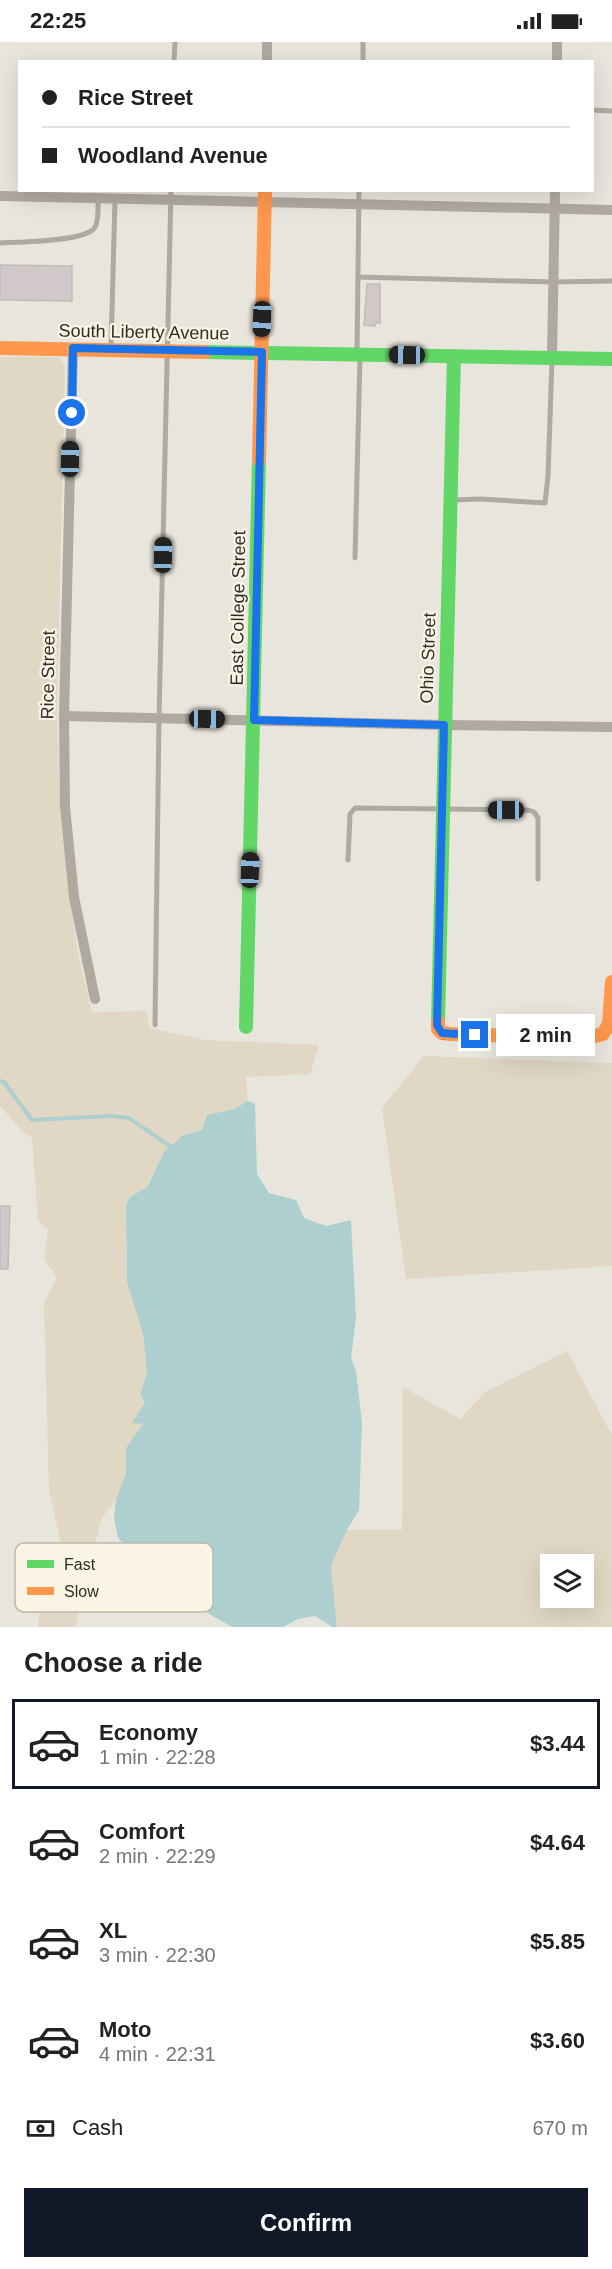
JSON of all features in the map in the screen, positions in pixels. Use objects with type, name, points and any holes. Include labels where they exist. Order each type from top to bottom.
[{"type":"street","points":[[267,42],[267,60]]},
{"type":"street","points":[[557,42],[557,60]]},
{"type":"street","points":[[552,358],[555,192]]},
{"type":"street","points":[[0,196],[98,199],[171,196],[265,197],[358,205],[612,210]]},
{"type":"street","name":"East College Street","points":[[246,1027],[265,197]]},
{"type":"street","name":"South Liberty Avenue","points":[[0,348],[612,359]]},
{"type":"street","name":"Rice Street","points":[[73,348],[64,716],[65,807],[69,860],[81,935],[95,999]]},
{"type":"street","name":"Ohio Street","points":[[454,356],[437,1025],[441,1032],[571,1039],[595,1037],[607,1030],[611,1010],[612,982]]},
{"type":"street","points":[[64,716],[612,727]]},
{"type":"lane","points":[[174,60],[175,42]]},
{"type":"lane","points":[[363,42],[363,60]]},
{"type":"lane","points":[[594,110],[612,111]]},
{"type":"lane","points":[[356,558],[359,192]]},
{"type":"lane","points":[[155,1025],[159,718],[171,196]]},
{"type":"lane","points":[[0,243],[51,240],[91,232],[97,225],[98,199]]},
{"type":"lane","points":[[111,349],[115,199]]},
{"type":"lane","points":[[358,277],[553,282],[612,281]]},
{"type":"lane","points":[[451,500],[480,499],[544,503],[548,476],[552,358]]},
{"type":"lane","points":[[348,860],[350,814],[355,808],[528,810],[534,812],[538,818],[538,879]]},
{"type":"shaded area","points":[[0,357],[58,357],[65,366],[57,713],[61,823],[77,948],[92,1012],[146,1011],[150,1028],[206,1040],[319,1045],[310,1074],[246,1077],[248,1101],[234,1109],[207,1115],[202,1130],[182,1136],[164,1152],[146,1187],[130,1197],[126,1240],[127,1282],[143,1334],[147,1373],[140,1394],[145,1403],[133,1423],[143,1424],[126,1448],[126,1474],[116,1499],[102,1518],[95,1543],[61,1543],[49,1490],[44,1303],[57,1277],[44,1260],[48,1229],[38,1220],[32,1138],[22,1131],[0,1106]]},
{"type":"shaded area","points":[[424,1056],[612,1063],[612,1266],[406,1279],[382,1108]]},
{"type":"shaded area","points":[[567,1351],[612,1435],[612,1627],[337,1627],[331,1566],[347,1530],[402,1530],[403,1387],[460,1419],[485,1392]]},
{"type":"shaded area","points":[[40,1612],[79,1612],[75,1627],[38,1627]]},
{"type":"water","points":[[248,1101],[255,1104],[257,1174],[269,1193],[296,1200],[304,1218],[326,1226],[351,1220],[356,1318],[351,1358],[356,1371],[362,1423],[359,1510],[331,1566],[337,1627],[332,1627],[315,1616],[298,1619],[283,1627],[232,1627],[207,1612],[213,1612],[213,1543],[123,1543],[118,1537],[114,1518],[116,1499],[126,1474],[126,1448],[143,1424],[132,1423],[145,1403],[140,1394],[147,1373],[143,1334],[127,1282],[126,1205],[130,1197],[147,1187],[164,1152],[182,1136],[202,1130],[207,1115],[234,1109]]},
{"type":"building","points":[[0,265],[72,266],[72,301],[0,300]]},
{"type":"building","points":[[367,284],[380,284],[380,323],[375,323],[375,326],[364,325]]},
{"type":"building","points":[[0,1206],[10,1206],[8,1269],[0,1269]]},
{"type":"waterway","points":[[0,1081],[4,1082],[32,1120],[111,1116],[129,1118],[171,1147],[172,1151]]},
{"type":"traffic: fast","points":[[205,352],[612,359]]},
{"type":"traffic: fast","points":[[438,1022],[454,356]]},
{"type":"traffic: fast","points":[[246,1027],[259,460]]},
{"type":"traffic: slow","points":[[259,460],[265,192]]},
{"type":"traffic: slow","points":[[0,348],[205,352]]},
{"type":"traffic: slow","points":[[438,1022],[438,1029],[442,1033],[451,1034],[587,1038],[603,1034],[609,1024],[612,982]]},
{"type":"route","points":[[72,413],[73,348],[262,352],[254,720],[444,725],[437,1025],[442,1033],[475,1035]]}]
